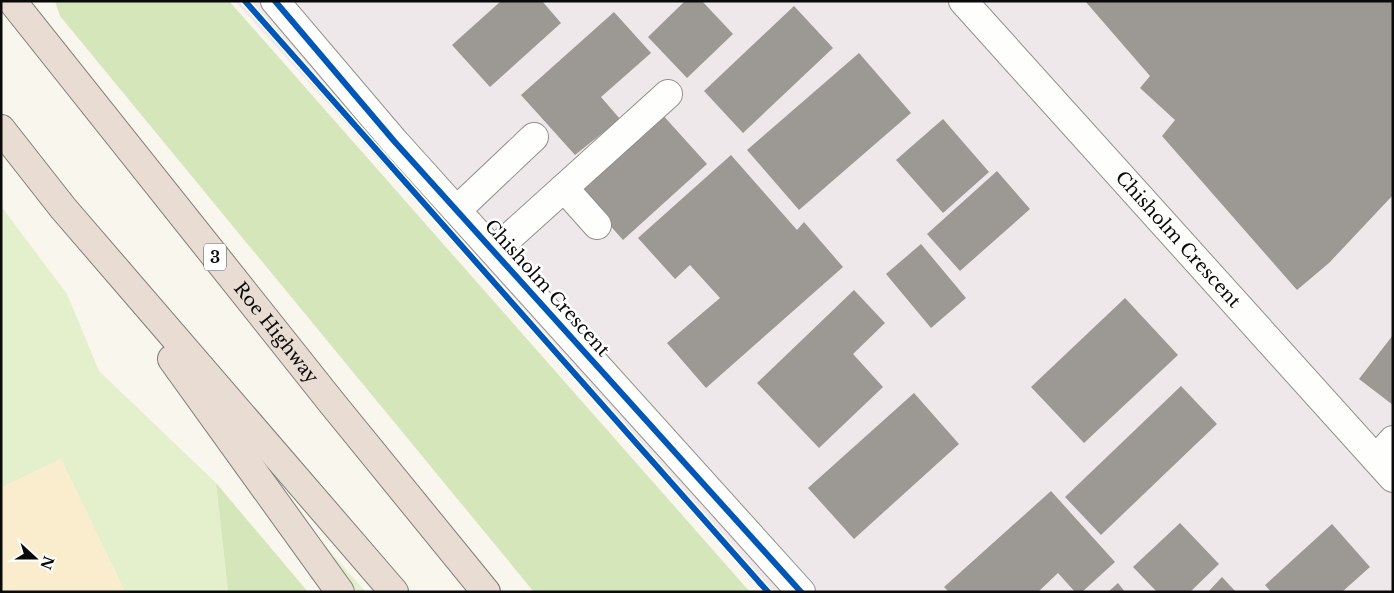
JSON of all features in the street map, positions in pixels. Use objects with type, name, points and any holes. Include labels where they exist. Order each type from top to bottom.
[{"type":"highway","name":"Roe Highway","points":[[20,6],[362,440],[486,592]]},
{"type":"highway","points":[[1,129],[63,208],[340,592]]},
{"type":"highway","points":[[63,208],[394,592]]},
{"type":"street","name":"Chisholm Crescent","points":[[276,1],[394,140],[801,592]]},
{"type":"street","name":"Chisholm Crescent","points":[[963,1],[1387,459]]},
{"type":"street","points":[[494,251],[668,94]]},
{"type":"street","points":[[457,210],[534,138]]},
{"type":"street","points":[[564,188],[597,224]]},
{"type":"shaded area","points":[[235,1],[1393,1],[1393,592],[770,592]]},
{"type":"green space","points":[[55,1],[229,1],[750,592],[534,592],[60,16]]},
{"type":"green space","points":[[1,206],[67,294],[99,371],[216,483],[228,592],[125,592],[61,459],[1,488]]},
{"type":"green space","points":[[216,483],[308,592],[228,592]]},
{"type":"green space","points":[[318,538],[366,592],[357,592]]},
{"type":"sand","points":[[61,459],[125,592],[1,592],[1,488]]},
{"type":"building","points":[[501,1],[542,1],[561,23],[490,87],[452,45]]},
{"type":"building","points":[[685,1],[702,1],[733,34],[687,78],[648,37]]},
{"type":"building","points":[[1085,1],[1393,1],[1393,195],[1329,263],[1297,290],[1162,136],[1175,120],[1140,88],[1150,76]]},
{"type":"building","points":[[794,6],[833,48],[743,133],[704,91]]},
{"type":"building","points":[[614,12],[651,53],[601,97],[620,119],[575,155],[521,95]]},
{"type":"building","points":[[859,53],[911,113],[799,210],[747,150]]},
{"type":"building","points":[[660,112],[707,164],[623,240],[576,187]]},
{"type":"building","points":[[943,119],[989,172],[943,213],[896,160]]},
{"type":"building","points":[[731,155],[797,230],[804,222],[843,267],[706,388],[667,343],[720,298],[690,265],[675,279],[638,238]]},
{"type":"building","points":[[997,171],[1030,209],[960,271],[927,234]]},
{"type":"building","points":[[921,244],[966,298],[931,328],[886,274]]},
{"type":"building","points":[[854,290],[885,323],[853,354],[883,387],[819,448],[757,383]]},
{"type":"building","points":[[1125,298],[1178,355],[1084,443],[1031,387]]},
{"type":"building","points":[[1393,335],[1393,405],[1359,379]]},
{"type":"building","points":[[1181,386],[1217,424],[1101,535],[1065,497]]},
{"type":"building","points":[[914,393],[959,444],[854,539],[808,488]]},
{"type":"building","points":[[1051,491],[1115,562],[1082,592],[1075,592],[1058,573],[1038,592],[949,592],[944,587]]},
{"type":"building","points":[[1180,523],[1219,564],[1190,592],[1157,592],[1133,567]]},
{"type":"building","points":[[1332,524],[1370,567],[1342,592],[1271,592],[1265,585]]},
{"type":"building","points":[[1222,577],[1236,592],[1208,592]]},
{"type":"building","points":[[1118,583],[1125,592],[1108,592]]},
{"type":"cycle path","points":[[245,1],[768,592]]},
{"type":"cycle path","points":[[275,1],[394,141],[801,592]]}]
